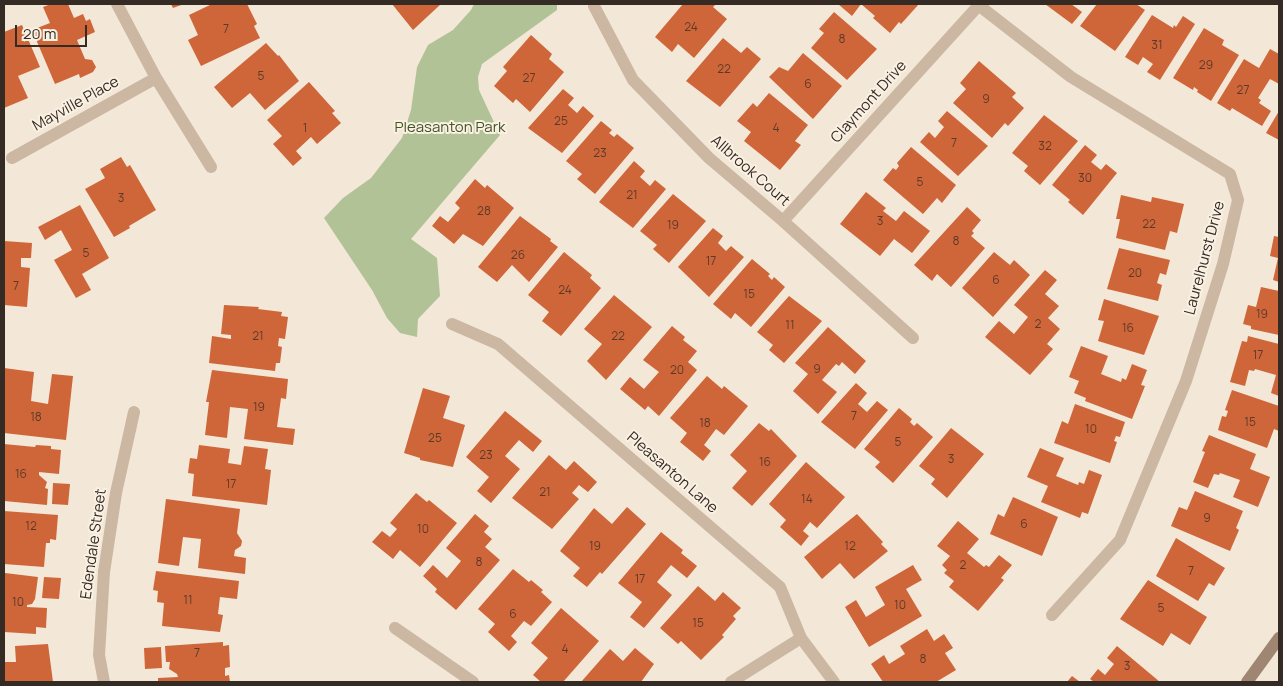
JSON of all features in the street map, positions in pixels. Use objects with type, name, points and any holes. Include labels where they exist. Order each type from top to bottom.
[{"type":"main road","points":[[1247,682],[1279,638]]},
{"type":"street","points":[[117,4],[156,78],[211,167]]},
{"type":"street","name":"Claymont Drive","points":[[783,221],[978,5]]},
{"type":"street","name":"Laurelhurst Drive","points":[[978,5],[1071,77],[1230,174],[1238,200],[1223,264],[1186,381],[1120,540],[1052,615]]},
{"type":"street","name":"Allbrook Court","points":[[594,6],[633,80],[709,158],[783,221],[913,338]]},
{"type":"street","name":"Mayville Place","points":[[12,158],[156,78]]},
{"type":"street","name":"Pleasanton Lane","points":[[452,324],[498,344],[780,587],[801,638],[834,682]]},
{"type":"street","name":"Edendale Street","points":[[104,682],[99,655],[104,572],[116,493],[134,412]]},
{"type":"street","points":[[395,628],[473,682]]},
{"type":"street","points":[[731,682],[801,638]]},
{"type":"green space","name":"Pleasanton Park","points":[[474,4],[557,4],[557,10],[482,64],[478,77],[479,90],[500,135],[411,239],[437,258],[440,296],[418,319],[417,337],[400,333],[387,318],[372,290],[324,218],[343,198],[371,178],[402,138],[411,110],[417,67],[428,45],[453,30]]},
{"type":"building","points":[[51,4],[68,4],[74,18],[83,14],[86,21],[90,19],[95,32],[77,40],[85,59],[92,60],[96,67],[93,72],[80,78],[79,74],[55,84],[32,30],[50,23],[43,7]]},
{"type":"building","points":[[171,4],[184,4],[173,8]]},
{"type":"building","points":[[212,4],[247,4],[257,24],[254,26],[260,38],[201,66],[188,40],[198,35],[189,15]]},
{"type":"building","points":[[392,4],[441,4],[413,30]]},
{"type":"building","points":[[683,4],[716,4],[713,7],[727,19],[694,58],[678,44],[672,52],[655,37]]},
{"type":"building","points":[[838,4],[861,4],[852,16]]},
{"type":"building","points":[[861,4],[919,4],[890,33]]},
{"type":"building","points":[[1045,4],[1071,4],[1082,12],[1072,24]]},
{"type":"building","points":[[1097,4],[1136,4],[1145,10],[1115,51],[1080,26]]},
{"type":"building","points":[[834,12],[877,49],[847,80],[811,48],[824,33],[819,29]]},
{"type":"building","points":[[1152,15],[1173,28],[1174,25],[1176,27],[1183,16],[1195,24],[1160,80],[1147,72],[1153,64],[1143,57],[1138,65],[1125,57]]},
{"type":"building","points":[[22,25],[40,67],[18,76],[28,98],[4,108],[4,32]]},
{"type":"building","points":[[1204,28],[1224,40],[1222,45],[1239,55],[1211,101],[1197,92],[1198,90],[1194,87],[1193,90],[1173,78]]},
{"type":"building","points":[[531,35],[552,54],[549,59],[564,72],[530,112],[516,99],[513,103],[494,86],[507,71],[503,67]]},
{"type":"building","points":[[723,38],[741,53],[747,47],[761,59],[720,107],[686,81]]},
{"type":"building","points":[[266,43],[279,55],[299,81],[265,110],[250,93],[232,108],[214,87]]},
{"type":"building","points":[[1270,49],[1279,54],[1279,84],[1270,79],[1258,98],[1261,100],[1259,103],[1271,111],[1262,126],[1232,108],[1230,111],[1217,103],[1244,59],[1259,68]]},
{"type":"building","points":[[803,53],[842,86],[813,119],[769,77],[779,67],[788,71]]},
{"type":"building","points":[[979,61],[1016,93],[1012,97],[1024,108],[1008,126],[1005,123],[992,138],[953,103],[966,89],[960,83]]},
{"type":"building","points":[[309,82],[335,111],[332,113],[341,123],[317,144],[311,137],[296,151],[302,158],[293,166],[273,144],[282,136],[267,120]]},
{"type":"building","points":[[563,89],[574,98],[568,105],[577,113],[583,106],[594,116],[562,153],[528,128]]},
{"type":"building","points":[[769,93],[808,125],[795,141],[801,145],[780,170],[744,141],[751,132],[737,121],[753,103],[757,107]]},
{"type":"building","points":[[947,111],[988,146],[958,176],[920,142],[929,132],[935,138],[944,127],[938,121]]},
{"type":"building","points":[[1279,111],[1279,140],[1266,133]]},
{"type":"building","points":[[1044,115],[1078,141],[1040,185],[1024,171],[1028,166],[1012,153]]},
{"type":"building","points":[[601,121],[612,130],[609,133],[614,137],[617,134],[634,148],[595,194],[577,179],[582,174],[566,161]]},
{"type":"building","points":[[1085,145],[1097,155],[1091,162],[1101,170],[1106,164],[1117,173],[1083,215],[1068,202],[1070,200],[1052,185]]},
{"type":"building","points":[[911,147],[956,185],[942,203],[937,198],[923,214],[883,180],[893,168],[896,170],[899,166],[897,163]]},
{"type":"building","points":[[121,157],[127,167],[130,165],[156,210],[114,237],[85,189],[105,178],[100,169]]},
{"type":"building","points":[[634,161],[645,171],[640,177],[650,186],[655,180],[666,189],[633,228],[599,202]]},
{"type":"building","points":[[475,179],[485,188],[487,185],[514,208],[483,246],[463,234],[454,244],[432,226],[440,216],[448,222],[460,208],[455,203]]},
{"type":"building","points":[[866,192],[886,208],[883,211],[896,221],[904,211],[930,231],[912,253],[894,239],[880,256],[840,224]]},
{"type":"building","points":[[673,194],[706,221],[669,263],[653,249],[657,245],[640,231]]},
{"type":"building","points":[[1121,195],[1151,202],[1152,197],[1184,204],[1177,233],[1170,231],[1165,250],[1116,238],[1120,219],[1116,219]]},
{"type":"building","points":[[80,205],[109,258],[82,274],[91,290],[76,298],[54,260],[72,250],[61,230],[45,240],[38,227]]},
{"type":"building","points":[[967,207],[981,220],[972,231],[974,233],[971,236],[985,248],[951,287],[937,274],[932,281],[914,265]]},
{"type":"building","points":[[520,216],[551,239],[550,241],[558,247],[529,282],[512,265],[497,282],[478,267]]},
{"type":"building","points":[[713,228],[723,236],[718,243],[726,251],[731,246],[744,257],[709,297],[678,267]]},
{"type":"building","points":[[1274,236],[1279,237],[1279,282],[1273,280],[1278,258],[1270,256]]},
{"type":"building","points":[[4,241],[32,243],[31,258],[21,258],[21,267],[30,268],[27,307],[4,305]]},
{"type":"building","points":[[1119,248],[1170,260],[1166,275],[1160,273],[1157,283],[1162,285],[1158,301],[1107,289]]},
{"type":"building","points":[[564,252],[592,275],[590,278],[601,288],[561,336],[542,321],[549,312],[528,295]]},
{"type":"building","points":[[994,252],[1010,265],[1014,260],[1030,275],[993,317],[962,288]]},
{"type":"building","points":[[752,259],[770,274],[768,276],[772,280],[774,277],[785,287],[751,327],[735,313],[731,319],[713,304]]},
{"type":"building","points":[[1045,270],[1057,280],[1045,294],[1059,306],[1048,318],[1060,329],[1047,344],[1053,349],[1030,375],[985,337],[999,321],[1014,334],[1028,317],[1014,305]]},
{"type":"building","points":[[1261,287],[1279,291],[1279,335],[1251,329],[1251,326],[1243,324],[1248,305],[1256,307]]},
{"type":"building","points":[[614,295],[652,327],[606,380],[587,361],[602,344],[584,329]]},
{"type":"building","points":[[789,296],[822,321],[784,363],[769,350],[773,345],[757,332]]},
{"type":"building","points":[[1104,299],[1159,316],[1144,355],[1098,341],[1104,321],[1098,320]]},
{"type":"building","points":[[224,305],[259,307],[258,309],[282,312],[281,316],[288,317],[285,339],[279,338],[278,346],[282,347],[280,363],[276,363],[275,371],[209,363],[212,336],[231,339],[231,335],[221,334]]},
{"type":"building","points":[[672,326],[685,337],[683,340],[697,351],[688,362],[697,370],[659,416],[648,406],[645,410],[620,389],[630,377],[644,389],[659,372],[643,360]]},
{"type":"building","points":[[828,327],[866,361],[855,374],[842,362],[839,366],[836,364],[822,380],[837,392],[818,414],[793,391],[808,374],[795,363]]},
{"type":"building","points":[[1248,336],[1279,344],[1279,396],[1271,393],[1276,375],[1255,369],[1254,371],[1249,370],[1245,386],[1230,382],[1242,341],[1247,342]]},
{"type":"building","points":[[1081,346],[1108,356],[1101,374],[1121,382],[1122,378],[1126,380],[1132,364],[1147,370],[1141,385],[1145,386],[1132,419],[1085,401],[1086,398],[1074,393],[1079,381],[1069,377]]},
{"type":"building","points":[[4,368],[34,372],[31,401],[48,404],[52,374],[73,376],[66,440],[4,433]]},
{"type":"building","points":[[212,370],[288,379],[286,399],[281,398],[277,427],[295,429],[293,445],[244,439],[248,409],[230,407],[227,438],[205,435],[209,402],[206,402]]},
{"type":"building","points":[[707,376],[722,389],[724,386],[748,406],[724,435],[716,429],[704,445],[711,451],[703,461],[680,442],[687,433],[670,418]]},
{"type":"building","points":[[856,383],[867,393],[858,404],[867,412],[877,401],[888,410],[855,449],[821,422]]},
{"type":"building","points":[[423,388],[450,396],[443,418],[465,425],[453,467],[420,460],[420,458],[404,453]]},
{"type":"building","points":[[1232,390],[1279,406],[1279,431],[1274,429],[1267,448],[1218,430],[1222,416],[1226,417],[1228,411],[1225,410]]},
{"type":"building","points":[[1075,404],[1125,422],[1120,437],[1116,436],[1114,441],[1117,442],[1110,463],[1054,443],[1062,421],[1068,424]]},
{"type":"building","points":[[899,408],[912,419],[910,422],[914,426],[917,423],[933,437],[893,483],[875,467],[880,462],[864,449]]},
{"type":"building","points":[[505,411],[542,441],[533,452],[519,440],[505,456],[520,469],[491,503],[477,491],[489,477],[466,457]]},
{"type":"building","points":[[759,423],[769,431],[771,429],[797,456],[752,506],[732,488],[747,471],[730,455]]},
{"type":"building","points":[[951,428],[984,454],[947,498],[931,484],[935,479],[919,466]]},
{"type":"building","points":[[1209,435],[1256,454],[1250,469],[1270,477],[1258,507],[1233,497],[1240,480],[1220,473],[1219,475],[1214,474],[1208,488],[1193,482],[1205,452],[1202,451]]},
{"type":"building","points":[[4,444],[35,447],[36,445],[51,446],[51,449],[61,450],[59,474],[39,472],[39,475],[47,482],[45,488],[48,489],[47,505],[4,501]]},
{"type":"building","points":[[199,445],[230,449],[228,463],[241,465],[244,446],[268,449],[265,469],[271,470],[267,505],[192,496],[194,474],[188,473],[190,458],[197,459]]},
{"type":"building","points":[[1040,448],[1064,458],[1056,476],[1078,485],[1079,482],[1084,484],[1089,470],[1102,475],[1088,514],[1082,512],[1080,518],[1041,502],[1048,486],[1027,477]]},
{"type":"building","points":[[549,455],[566,470],[574,461],[597,482],[588,492],[579,485],[572,493],[579,499],[552,529],[512,498]]},
{"type":"building","points":[[806,462],[845,497],[817,528],[810,522],[803,531],[809,536],[801,546],[780,527],[786,520],[769,504]]},
{"type":"building","points":[[53,483],[70,484],[68,505],[52,504]]},
{"type":"building","points":[[1195,491],[1243,511],[1236,528],[1239,530],[1230,551],[1171,526],[1179,507],[1187,510]]},
{"type":"building","points":[[416,493],[427,502],[429,500],[457,523],[420,567],[400,550],[393,559],[372,542],[382,531],[390,537],[397,529],[390,523]]},
{"type":"building","points":[[1013,497],[1058,517],[1042,556],[990,534],[998,514],[1004,517]]},
{"type":"building","points":[[166,499],[240,509],[237,533],[242,541],[241,546],[235,550],[234,556],[246,558],[245,574],[198,568],[201,539],[183,537],[179,566],[158,563]]},
{"type":"building","points":[[627,507],[646,524],[602,574],[600,572],[587,587],[573,576],[580,568],[560,551],[594,508],[612,524]]},
{"type":"building","points":[[4,511],[58,515],[56,540],[50,539],[50,543],[46,543],[44,567],[4,564]]},
{"type":"building","points":[[475,514],[489,526],[484,532],[492,539],[485,547],[500,560],[456,610],[435,592],[437,589],[423,576],[433,565],[447,578],[461,561],[446,548]]},
{"type":"building","points":[[857,514],[883,542],[881,544],[888,551],[854,579],[840,563],[822,579],[804,557]]},
{"type":"building","points":[[958,521],[979,539],[967,553],[984,567],[986,565],[989,567],[999,555],[1012,565],[1001,578],[1004,580],[978,611],[949,587],[954,581],[944,573],[947,570],[942,565],[950,556],[937,546]]},
{"type":"building","points":[[661,532],[683,550],[681,553],[697,566],[687,578],[671,565],[657,582],[672,595],[644,628],[630,617],[642,602],[618,583]]},
{"type":"building","points":[[1176,538],[1225,568],[1214,586],[1209,583],[1198,601],[1156,576]]},
{"type":"building","points":[[913,565],[922,580],[906,589],[922,616],[869,647],[845,607],[856,600],[866,617],[885,605],[875,587]]},
{"type":"building","points":[[513,569],[543,590],[541,592],[552,602],[531,626],[524,621],[511,636],[517,642],[509,651],[488,632],[495,624],[478,609]]},
{"type":"building","points":[[156,571],[239,581],[237,599],[220,597],[218,614],[223,615],[220,632],[162,626],[164,603],[157,602],[158,591],[153,590]]},
{"type":"building","points":[[5,573],[38,577],[35,599],[27,607],[47,608],[46,628],[36,627],[36,634],[4,632]]},
{"type":"building","points":[[44,577],[61,578],[59,599],[42,598]]},
{"type":"building","points":[[1148,580],[1207,617],[1190,645],[1171,633],[1163,646],[1120,619]]},
{"type":"building","points":[[698,586],[715,601],[723,592],[741,608],[733,616],[736,619],[722,635],[724,637],[701,660],[681,641],[678,644],[660,628]]},
{"type":"building","points":[[561,608],[599,641],[563,682],[541,682],[533,675],[548,658],[531,643]]},
{"type":"building","points":[[927,629],[934,641],[944,634],[953,648],[945,653],[956,670],[936,682],[883,682],[871,664],[884,655],[889,664],[905,654],[900,646]]},
{"type":"building","points":[[223,642],[223,646],[229,645],[230,667],[225,668],[225,676],[229,675],[230,682],[158,682],[158,678],[178,677],[177,674],[169,669],[170,662],[166,662],[165,646]]},
{"type":"building","points":[[48,644],[53,682],[4,682],[4,662],[16,662],[15,646]]},
{"type":"building","points":[[1117,646],[1160,682],[1094,682],[1090,679],[1098,669],[1105,675],[1114,664],[1107,658]]},
{"type":"building","points":[[161,647],[162,668],[145,669],[144,648]]},
{"type":"building","points":[[635,648],[654,664],[641,682],[581,682],[610,649],[623,661]]},
{"type":"building","points":[[1072,676],[1080,682],[1067,682]]}]
